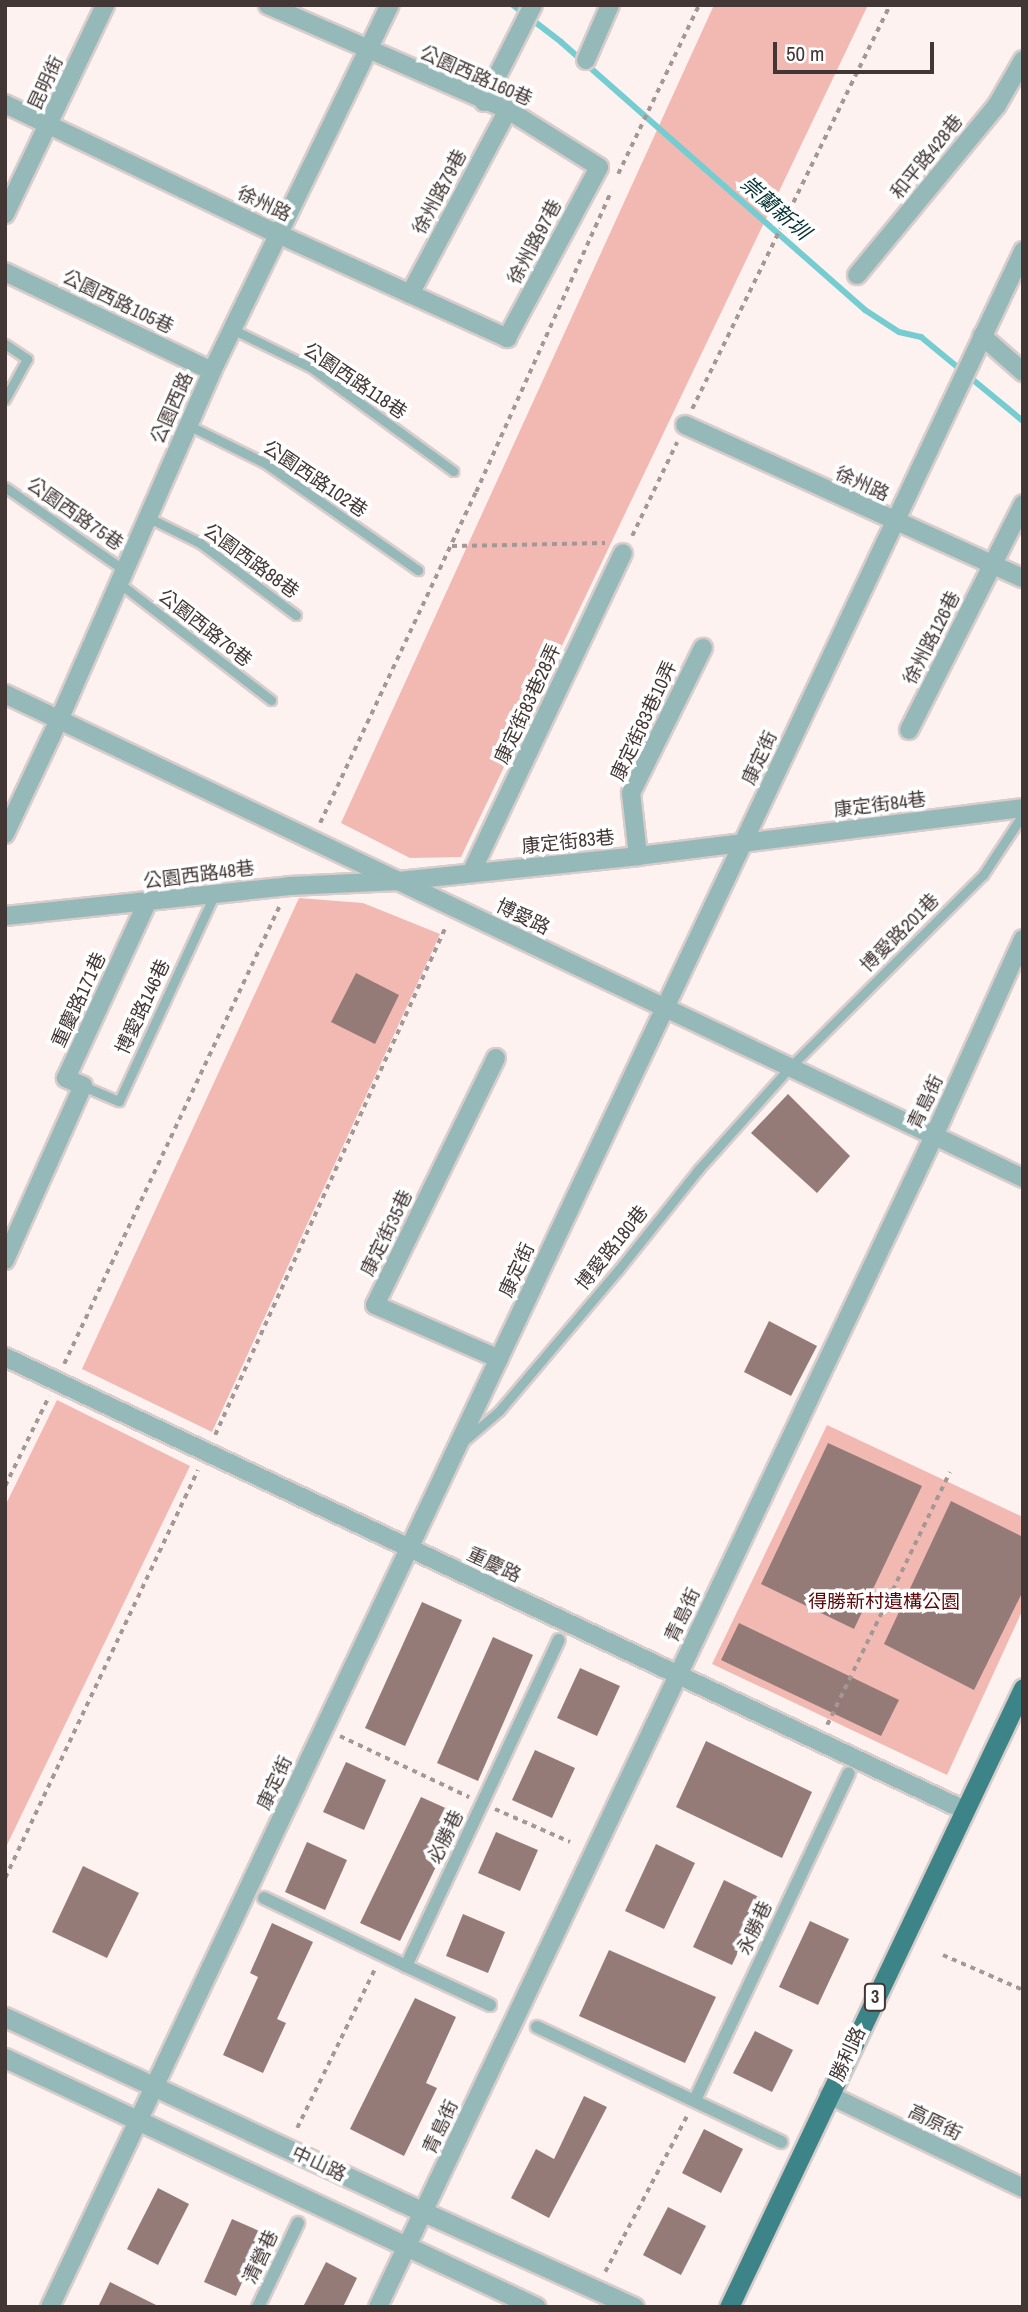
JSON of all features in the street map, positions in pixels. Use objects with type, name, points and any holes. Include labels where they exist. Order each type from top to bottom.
[{"type":"main road","name":"勝利路","points":[[729,2307],[964,1810],[1020,1700]]},
{"type":"street","name":"昆明街","points":[[5,214],[50,125],[104,5]]},
{"type":"street","name":"公園西路160巷","points":[[268,5],[484,102],[508,110],[599,167]]},
{"type":"street","name":"公園西路","points":[[5,834],[59,720],[212,371],[390,5]]},
{"type":"street","points":[[586,60],[610,5]]},
{"type":"street","points":[[484,102],[533,6]]},
{"type":"street","name":"和平路428巷","points":[[857,275],[997,105],[1023,60]]},
{"type":"street","name":"徐州路","points":[[5,104],[278,234],[507,338]]},
{"type":"street","name":"徐州路79巷","points":[[410,294],[508,110]]},
{"type":"street","name":"徐州路97巷","points":[[507,338],[599,167]]},
{"type":"street","name":"康定街","points":[[50,2307],[1023,251]]},
{"type":"street","name":"公園西路105巷","points":[[5,272],[212,371]]},
{"type":"street","points":[[982,337],[1023,372]]},
{"type":"street","name":"徐州路","points":[[685,425],[1023,578]]},
{"type":"street","name":"徐州路126巷","points":[[909,730],[1023,504]]},
{"type":"street","name":"康定街83巷28弄","points":[[471,873],[626,548]]},
{"type":"street","name":"康定街83巷10弄","points":[[638,856],[631,793],[703,648]]},
{"type":"street","name":"博愛路","points":[[5,694],[1023,1178]]},
{"type":"street","name":"康定街84巷","points":[[743,843],[1023,808]]},
{"type":"street","name":"康定街83巷","points":[[398,881],[743,843]]},
{"type":"street","name":"公園西路48巷","points":[[5,916],[289,886],[398,881]]},
{"type":"street","name":"重慶路171巷","points":[[83,1086],[66,1078],[147,903]]},
{"type":"street","name":"青島街","points":[[378,2307],[934,1136],[1021,945]]},
{"type":"street","name":"康定街35巷","points":[[496,1058],[375,1305],[499,1359]]},
{"type":"street","points":[[5,1260],[83,1086]]},
{"type":"street","name":"重慶路","points":[[5,1357],[964,1810]]},
{"type":"street","name":"必勝巷","points":[[406,1966],[559,1640]]},
{"type":"street","name":"永勝巷","points":[[695,2100],[849,1773]]},
{"type":"street","points":[[264,1898],[490,2005]]},
{"type":"street","name":"中山路","points":[[5,2017],[634,2307]]},
{"type":"street","points":[[537,2027],[781,2143]]},
{"type":"street","name":"中山路","points":[[5,2058],[536,2307]]},
{"type":"street","name":"高原街","points":[[829,2095],[1023,2188]]},
{"type":"street","name":"清營巷","points":[[258,2307],[298,2223]]},
{"type":"lane","name":"公園西路118巷","points":[[232,329],[312,368],[453,471]]},
{"type":"lane","points":[[5,344],[27,359],[5,399]]},
{"type":"lane","name":"公園西路102巷","points":[[188,425],[265,463],[418,570]]},
{"type":"lane","name":"公園西路75巷","points":[[5,487],[122,576]]},
{"type":"lane","name":"公園西路88巷","points":[[147,517],[200,544],[296,615]]},
{"type":"lane","name":"公園西路76巷","points":[[122,576],[271,700]]},
{"type":"lane","name":"博愛路201巷","points":[[790,1067],[983,875],[1023,814]]},
{"type":"lane","name":"博愛路146巷","points":[[83,1086],[119,1101],[215,893]]},
{"type":"lane","name":"博愛路180巷","points":[[457,1447],[499,1411],[619,1269],[698,1170],[790,1067]]},
{"type":"path","points":[[312,840],[451,546],[638,130],[699,5]]},
{"type":"path","points":[[451,546],[626,548],[772,242],[890,5]]},
{"type":"path","points":[[5,1486],[289,886]]},
{"type":"path","points":[[5,1878],[207,1452],[454,908]]},
{"type":"path","points":[[827,1725],[950,1472]]},
{"type":"path","points":[[340,1736],[570,1842]]},
{"type":"path","points":[[297,2129],[383,1955]]},
{"type":"path","points":[[943,1955],[1023,1990]]},
{"type":"path","points":[[605,2272],[695,2100]]},
{"type":"green space","points":[[714,5],[868,5],[461,857],[410,858],[341,823]]},
{"type":"green space","points":[[299,898],[363,903],[440,934],[212,1432],[82,1369]]},
{"type":"green space","points":[[57,1400],[190,1466],[5,1849],[5,1506]]},
{"type":"green space","name":"得勝新村遺構公園","points":[[827,1425],[1023,1517],[1023,1609],[947,1775],[712,1664]]},
{"type":"building","points":[[356,973],[399,995],[375,1044],[331,1022]]},
{"type":"building","points":[[788,1094],[850,1156],[817,1193],[751,1133]]},
{"type":"building","points":[[769,1321],[817,1346],[791,1396],[744,1372]]},
{"type":"building","points":[[828,1443],[922,1486],[854,1629],[761,1584]]},
{"type":"building","points":[[951,1501],[1023,1537],[1023,1591],[974,1690],[884,1644]]},
{"type":"building","points":[[422,1602],[462,1620],[405,1746],[365,1728]]},
{"type":"building","points":[[739,1623],[899,1700],[881,1736],[721,1660]]},
{"type":"building","points":[[493,1637],[533,1655],[478,1781],[437,1763]]},
{"type":"building","points":[[580,1668],[620,1686],[597,1736],[557,1718]]},
{"type":"building","points":[[706,1741],[812,1792],[782,1858],[676,1807]]},
{"type":"building","points":[[535,1750],[575,1768],[552,1818],[512,1800]]},
{"type":"building","points":[[346,1762],[386,1780],[364,1830],[323,1812]]},
{"type":"building","points":[[421,1797],[461,1815],[400,1941],[360,1923]]},
{"type":"building","points":[[496,1832],[538,1850],[520,1891],[478,1873]]},
{"type":"building","points":[[307,1842],[347,1860],[325,1910],[285,1892]]},
{"type":"building","points":[[656,1844],[695,1863],[664,1929],[625,1911]]},
{"type":"building","points":[[83,1866],[139,1893],[107,1958],[52,1932]]},
{"type":"building","points":[[724,1880],[763,1899],[732,1965],[693,1947]]},
{"type":"building","points":[[463,1914],[505,1932],[488,1973],[446,1956]]},
{"type":"building","points":[[810,1921],[849,1939],[818,2005],[779,1987]]},
{"type":"building","points":[[272,1923],[313,1942],[277,2019],[286,2023],[263,2073],[223,2055],[258,1977],[250,1973]]},
{"type":"building","points":[[609,1950],[716,1997],[685,2063],[579,2016]]},
{"type":"building","points":[[415,1998],[456,2017],[426,2083],[437,2088],[404,2156],[350,2129]]},
{"type":"building","points":[[755,2031],[793,2050],[772,2092],[733,2073]]},
{"type":"building","points":[[584,2096],[607,2107],[549,2218],[511,2198],[536,2149],[554,2159]]},
{"type":"building","points":[[704,2129],[743,2149],[721,2193],[682,2173]]},
{"type":"building","points":[[158,2188],[189,2204],[158,2265],[127,2249]]},
{"type":"building","points":[[668,2207],[706,2226],[681,2275],[643,2255]]},
{"type":"building","points":[[232,2219],[264,2233],[236,2296],[204,2282]]},
{"type":"building","points":[[326,2262],[357,2278],[343,2307],[303,2307]]},
{"type":"building","points":[[110,2282],[160,2307],[98,2307]]},
{"type":"waterway","name":"崇蘭新圳","points":[[513,5],[561,42],[865,310],[899,332],[921,337],[1023,421]]}]
